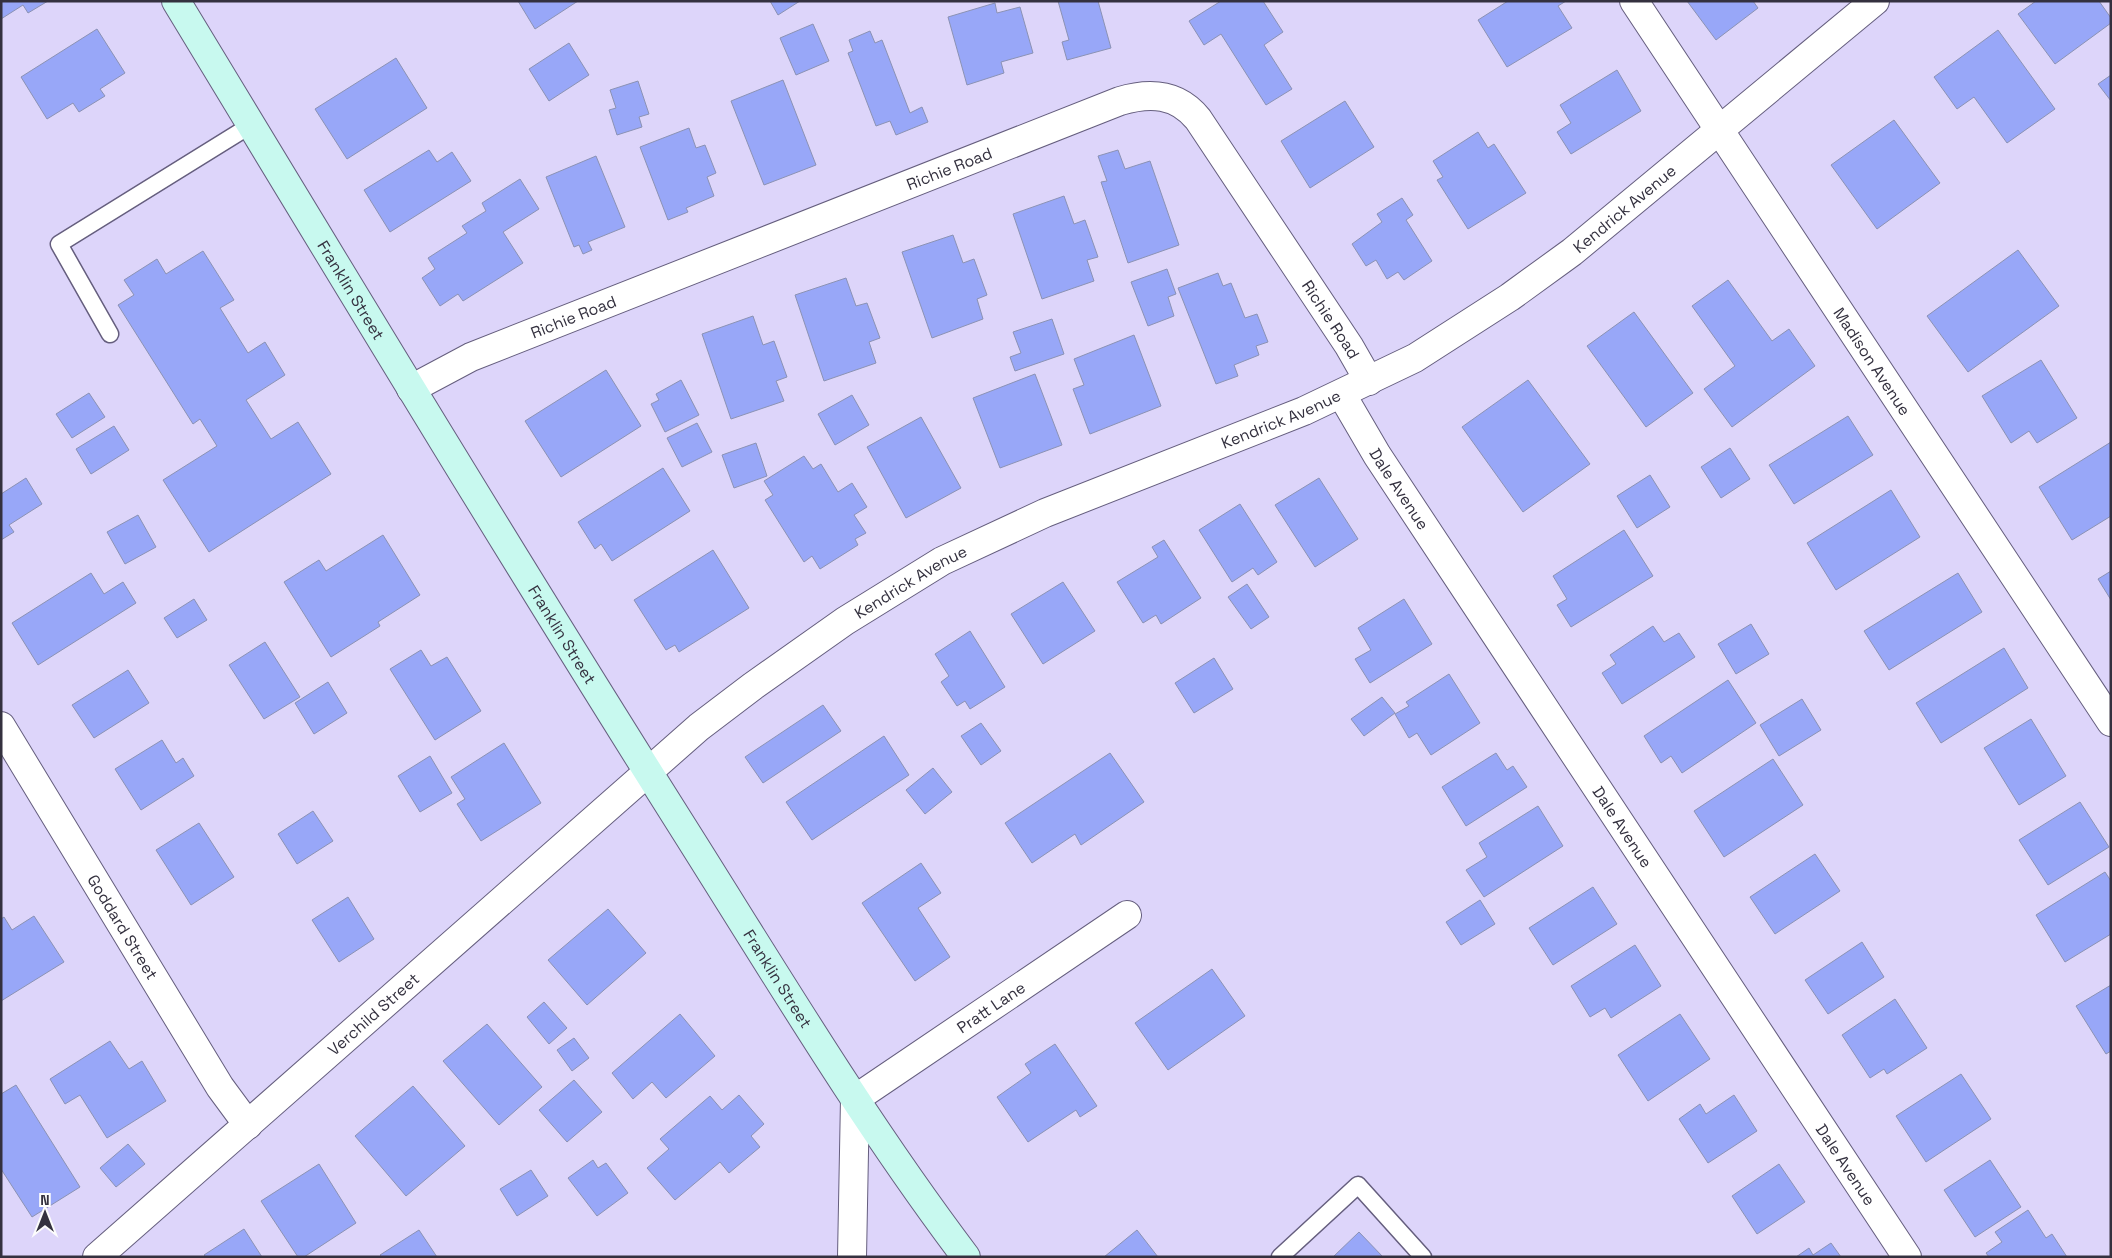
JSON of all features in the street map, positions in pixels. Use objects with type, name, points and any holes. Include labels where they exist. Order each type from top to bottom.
[{"type":"main road","name":"Franklin Street","points":[[176,1],[411,389],[648,772],[855,1099],[966,1257]]},
{"type":"street","name":"Madison Avenue","points":[[1634,1],[2111,722]]},
{"type":"street","name":"Kendrick Avenue","points":[[648,772],[699,727],[753,686],[845,621],[942,561],[1046,513],[1342,394],[1415,358],[1539,277],[1612,220],[1875,1]]},
{"type":"street","name":"Richie Road","points":[[411,389],[446,369],[481,354],[1120,101],[1151,95],[1177,101],[1189,108],[1198,119],[1349,346],[1369,382]]},
{"type":"street","name":"Dale Avenue","points":[[1342,394],[1377,455],[1907,1257]]},
{"type":"street","name":"Goddard Street","points":[[1,726],[220,1087],[248,1125]]},
{"type":"street","name":"Verchild Street","points":[[97,1257],[648,772]]},
{"type":"street","name":"Pratt Lane","points":[[855,1099],[1127,915]]},
{"type":"street","points":[[852,1257],[855,1099]]},
{"type":"lane","points":[[110,334],[59,244],[251,125]]},
{"type":"lane","points":[[1280,1257],[1358,1185],[1423,1257]]},
{"type":"building","points":[[1,1],[48,1],[28,13],[23,5],[1,19]]},
{"type":"building","points":[[518,1],[578,1],[535,29]]},
{"type":"building","points":[[770,1],[800,1],[778,15]]},
{"type":"building","points":[[1058,1],[1098,1],[1111,48],[1067,60],[1062,42],[1069,40]]},
{"type":"building","points":[[1221,1],[1263,1],[1283,32],[1264,45],[1292,89],[1266,105],[1221,34],[1204,45],[1189,21]]},
{"type":"building","points":[[1508,1],[1566,1],[1558,6],[1572,28],[1507,67],[1478,20]]},
{"type":"building","points":[[1687,1],[1753,1],[1758,8],[1716,40]]},
{"type":"building","points":[[2036,1],[2099,1],[2111,18],[2111,23],[2055,64],[2018,14]]},
{"type":"building","points":[[995,3],[997,13],[1020,7],[1033,53],[1001,62],[1004,73],[967,85],[948,17]]},
{"type":"building","points":[[813,24],[829,61],[796,75],[780,38]]},
{"type":"building","points":[[97,29],[125,73],[100,89],[105,96],[79,112],[73,103],[47,119],[21,77]]},
{"type":"building","points":[[1998,30],[2055,109],[2007,143],[1974,97],[1957,109],[1934,77]]},
{"type":"building","points":[[870,31],[875,43],[882,40],[910,113],[922,107],[928,122],[896,135],[890,121],[876,126],[848,53],[853,51],[849,40]]},
{"type":"building","points":[[569,43],[589,75],[549,101],[529,69]]},
{"type":"building","points":[[396,58],[427,108],[347,159],[315,109]]},
{"type":"building","points":[[1617,70],[1641,111],[1571,154],[1557,132],[1571,123],[1560,105]]},
{"type":"building","points":[[2111,75],[2111,101],[2098,84]]},
{"type":"building","points":[[783,80],[816,165],[764,185],[731,101]]},
{"type":"building","points":[[638,81],[649,114],[639,117],[642,127],[617,135],[609,110],[616,108],[610,90]]},
{"type":"building","points":[[1345,101],[1374,147],[1310,188],[1281,141]]},
{"type":"building","points":[[1894,120],[1940,183],[1877,229],[1831,165]]},
{"type":"building","points":[[689,128],[696,148],[705,145],[716,173],[707,177],[714,196],[686,208],[688,212],[668,220],[640,147]]},
{"type":"building","points":[[1478,132],[1488,148],[1494,144],[1526,193],[1468,229],[1437,180],[1443,177],[1433,161]]},
{"type":"building","points":[[429,150],[437,162],[452,152],[471,181],[390,232],[364,190]]},
{"type":"building","points":[[1118,150],[1125,169],[1150,161],[1179,245],[1128,263],[1101,182],[1107,181],[1098,156]]},
{"type":"building","points":[[596,156],[625,227],[588,242],[592,250],[583,254],[579,245],[574,247],[546,177]]},
{"type":"building","points":[[520,179],[539,209],[503,232],[523,263],[463,301],[458,294],[440,306],[422,278],[435,269],[428,258],[467,233],[462,226],[486,211],[482,203]]},
{"type":"building","points":[[1064,196],[1074,224],[1085,220],[1098,257],[1087,260],[1094,281],[1042,299],[1013,214]]},
{"type":"building","points":[[1402,198],[1413,215],[1406,220],[1432,261],[1404,280],[1398,272],[1387,279],[1376,260],[1366,266],[1352,244],[1382,222],[1377,214]]},
{"type":"building","points":[[953,235],[963,263],[974,259],[987,295],[977,299],[983,319],[932,338],[902,252]]},
{"type":"building","points":[[2018,250],[2059,306],[1968,372],[1927,316]]},
{"type":"building","points":[[203,251],[234,300],[220,308],[248,353],[265,342],[285,375],[246,400],[271,439],[298,422],[331,474],[209,552],[163,480],[217,446],[200,419],[193,424],[118,305],[134,295],[124,280],[157,259],[166,274]]},
{"type":"building","points":[[1167,269],[1176,294],[1168,297],[1174,316],[1148,326],[1131,282]]},
{"type":"building","points":[[1218,273],[1223,286],[1231,283],[1245,318],[1257,314],[1268,342],[1256,346],[1259,355],[1234,365],[1238,376],[1216,384],[1178,288]]},
{"type":"building","points":[[846,278],[856,306],[867,303],[880,338],[869,342],[876,363],[824,381],[795,295]]},
{"type":"building","points":[[1728,280],[1772,341],[1789,329],[1815,366],[1732,427],[1704,389],[1735,366],[1692,306]]},
{"type":"building","points":[[1634,312],[1693,393],[1646,427],[1587,346]]},
{"type":"building","points":[[753,316],[763,345],[774,341],[787,377],[776,381],[784,401],[731,419],[702,334]]},
{"type":"building","points":[[1052,319],[1064,354],[1015,371],[1010,357],[1021,353],[1013,332]]},
{"type":"building","points":[[1134,335],[1161,406],[1090,434],[1073,389],[1084,385],[1074,359]]},
{"type":"building","points":[[2041,360],[2077,418],[2037,443],[2029,431],[2011,443],[1982,396]]},
{"type":"building","points":[[606,370],[641,426],[561,477],[525,421]]},
{"type":"building","points":[[1035,374],[1062,445],[1000,468],[973,398]]},
{"type":"building","points":[[681,380],[699,415],[665,432],[651,404],[659,400],[656,394]]},
{"type":"building","points":[[1528,380],[1590,464],[1523,512],[1462,427]]},
{"type":"building","points":[[89,393],[105,417],[72,438],[56,414]]},
{"type":"building","points":[[852,395],[869,425],[835,445],[818,414]]},
{"type":"building","points":[[1848,416],[1873,455],[1794,504],[1769,465]]},
{"type":"building","points":[[921,417],[961,488],[906,518],[867,447]]},
{"type":"building","points":[[697,423],[712,452],[682,467],[667,438]]},
{"type":"building","points":[[114,426],[129,450],[91,474],[76,449]]},
{"type":"building","points":[[2111,442],[2111,516],[2072,540],[2039,487]]},
{"type":"building","points":[[756,443],[767,476],[734,488],[722,455]]},
{"type":"building","points":[[1730,448],[1750,479],[1721,498],[1701,467]]},
{"type":"building","points":[[804,456],[813,469],[821,464],[838,492],[852,483],[867,507],[854,515],[866,533],[855,539],[858,545],[820,569],[812,556],[804,562],[765,500],[773,495],[764,481]]},
{"type":"building","points":[[663,468],[690,511],[612,561],[601,544],[595,549],[578,522]]},
{"type":"building","points":[[1650,475],[1670,507],[1637,528],[1617,496]]},
{"type":"building","points":[[26,478],[42,504],[9,525],[14,532],[1,540],[1,494]]},
{"type":"building","points":[[1319,478],[1358,539],[1315,567],[1275,505]]},
{"type":"building","points":[[1891,490],[1920,537],[1836,590],[1807,543]]},
{"type":"building","points":[[1240,504],[1277,562],[1258,575],[1253,568],[1232,582],[1199,530]]},
{"type":"building","points":[[138,515],[156,547],[125,564],[107,532]]},
{"type":"building","points":[[1624,530],[1653,576],[1571,627],[1557,605],[1567,599],[1553,576]]},
{"type":"building","points":[[383,535],[420,595],[378,622],[380,626],[331,657],[284,582],[319,560],[326,571]]},
{"type":"building","points":[[1164,540],[1201,598],[1161,624],[1156,615],[1143,623],[1117,582],[1158,557],[1152,547]]},
{"type":"building","points":[[713,550],[749,608],[679,652],[675,645],[666,650],[634,600]]},
{"type":"building","points":[[2111,571],[2111,600],[2098,579]]},
{"type":"building","points":[[91,573],[104,594],[123,582],[136,603],[38,665],[12,623]]},
{"type":"building","points":[[1958,573],[1982,612],[1889,670],[1864,631]]},
{"type":"building","points":[[1063,582],[1095,631],[1043,664],[1011,614]]},
{"type":"building","points":[[1247,584],[1269,617],[1251,629],[1228,597]]},
{"type":"building","points":[[194,599],[207,620],[177,638],[164,618]]},
{"type":"building","points":[[1404,599],[1432,644],[1370,683],[1355,659],[1371,650],[1358,628]]},
{"type":"building","points":[[1751,624],[1769,654],[1736,674],[1718,644]]},
{"type":"building","points":[[1653,626],[1664,642],[1679,633],[1695,657],[1622,704],[1602,673],[1616,664],[1610,655]]},
{"type":"building","points":[[970,631],[1005,687],[970,709],[965,701],[957,706],[941,682],[949,676],[935,654]]},
{"type":"building","points":[[265,642],[300,697],[264,719],[229,665]]},
{"type":"building","points":[[2004,648],[2028,688],[1941,743],[1916,703]]},
{"type":"building","points":[[421,650],[431,666],[447,657],[481,711],[435,740],[390,669]]},
{"type":"building","points":[[1214,658],[1233,689],[1194,713],[1175,683]]},
{"type":"building","points":[[128,670],[149,703],[94,738],[72,705]]},
{"type":"building","points":[[1449,674],[1480,723],[1431,755],[1417,733],[1409,738],[1395,714],[1409,706],[1406,702]]},
{"type":"building","points":[[1728,680],[1756,723],[1682,773],[1671,756],[1661,763],[1644,736]]},
{"type":"building","points":[[328,682],[347,713],[314,734],[295,703]]},
{"type":"building","points":[[1382,697],[1395,713],[1364,736],[1351,719]]},
{"type":"building","points":[[1802,699],[1821,730],[1779,756],[1760,725]]},
{"type":"building","points":[[823,705],[841,731],[763,783],[745,757]]},
{"type":"building","points":[[2031,719],[2066,776],[2019,805],[1984,748]]},
{"type":"building","points":[[981,723],[1001,751],[981,765],[961,736]]},
{"type":"building","points":[[884,736],[909,775],[812,840],[786,802]]},
{"type":"building","points":[[162,740],[176,763],[183,758],[194,776],[141,810],[115,769]]},
{"type":"building","points":[[504,743],[541,803],[481,841],[457,804],[465,799],[451,777]]},
{"type":"building","points":[[1110,753],[1144,802],[1081,845],[1075,834],[1032,863],[1005,823]]},
{"type":"building","points":[[1496,753],[1507,770],[1513,766],[1527,787],[1466,826],[1442,787]]},
{"type":"building","points":[[430,756],[452,793],[420,812],[398,776]]},
{"type":"building","points":[[1773,759],[1803,805],[1724,857],[1694,811]]},
{"type":"building","points":[[933,768],[952,792],[925,814],[906,790]]},
{"type":"building","points":[[2080,802],[2109,847],[2048,885],[2019,840]]},
{"type":"building","points":[[1538,806],[1563,846],[1484,897],[1466,870],[1487,857],[1479,843]]},
{"type":"building","points":[[313,811],[333,841],[297,864],[278,834]]},
{"type":"building","points":[[199,823],[234,877],[191,905],[156,850]]},
{"type":"building","points":[[1815,854],[1840,891],[1775,934],[1750,897]]},
{"type":"building","points":[[921,863],[941,893],[918,908],[950,957],[915,981],[862,903]]},
{"type":"building","points":[[2105,872],[2111,881],[2111,934],[2065,962],[2036,915]]},
{"type":"building","points":[[1593,887],[1617,924],[1553,965],[1529,928]]},
{"type":"building","points":[[348,897],[374,939],[339,962],[312,920]]},
{"type":"building","points":[[1480,900],[1495,924],[1461,945],[1446,922]]},
{"type":"building","points":[[608,909],[646,953],[587,1005],[548,960]]},
{"type":"building","points":[[34,916],[64,962],[1,1001],[1,919],[4,917],[12,930]]},
{"type":"building","points":[[1862,942],[1884,977],[1828,1014],[1805,980]]},
{"type":"building","points":[[1635,945],[1661,986],[1611,1018],[1605,1008],[1590,1017],[1571,986]]},
{"type":"building","points":[[1212,969],[1245,1016],[1168,1070],[1135,1023]]},
{"type":"building","points":[[2111,985],[2111,1051],[2106,1054],[2076,1006]]},
{"type":"building","points":[[1895,999],[1927,1048],[1887,1074],[1884,1069],[1870,1078],[1842,1035]]},
{"type":"building","points":[[544,1002],[567,1028],[549,1044],[527,1017]]},
{"type":"building","points":[[680,1014],[715,1056],[666,1098],[652,1082],[633,1099],[612,1073]]},
{"type":"building","points":[[1680,1014],[1710,1059],[1648,1101],[1618,1055]]},
{"type":"building","points":[[487,1024],[542,1087],[499,1125],[443,1061]]},
{"type":"building","points":[[574,1038],[589,1058],[572,1071],[557,1050]]},
{"type":"building","points":[[110,1041],[129,1069],[142,1061],[166,1101],[107,1138],[80,1095],[65,1104],[50,1079]]},
{"type":"building","points":[[1055,1044],[1097,1106],[1080,1117],[1076,1110],[1028,1142],[997,1097],[1031,1073],[1025,1064]]},
{"type":"building","points":[[1961,1074],[1991,1119],[1926,1162],[1896,1116]]},
{"type":"building","points":[[574,1080],[602,1112],[567,1142],[539,1110]]},
{"type":"building","points":[[16,1085],[80,1187],[32,1217],[1,1169],[1,1094]]},
{"type":"building","points":[[413,1086],[465,1146],[406,1196],[355,1136]]},
{"type":"building","points":[[739,1095],[764,1124],[751,1136],[760,1147],[729,1173],[720,1162],[675,1200],[647,1168],[669,1149],[660,1139],[710,1096],[722,1110]]},
{"type":"building","points":[[1734,1095],[1757,1131],[1708,1163],[1679,1119],[1700,1104],[1706,1114]]},
{"type":"building","points":[[128,1144],[145,1164],[116,1187],[100,1168]]},
{"type":"building","points":[[593,1160],[598,1168],[606,1163],[628,1193],[597,1216],[568,1178]]},
{"type":"building","points":[[1990,1160],[2021,1207],[1975,1237],[1944,1190]]},
{"type":"building","points":[[319,1164],[356,1223],[304,1257],[298,1257],[261,1201]]},
{"type":"building","points":[[1779,1164],[1805,1202],[1757,1234],[1732,1196]]},
{"type":"building","points":[[531,1170],[548,1196],[517,1216],[500,1189]]},
{"type":"building","points":[[2028,1210],[2046,1238],[2052,1234],[2067,1257],[1989,1257],[1986,1253],[2002,1242],[1995,1232]]},
{"type":"building","points":[[244,1229],[262,1257],[206,1257],[204,1255]]},
{"type":"building","points":[[419,1230],[437,1257],[382,1257],[380,1255]]},
{"type":"building","points":[[1137,1230],[1158,1257],[1104,1257]]},
{"type":"building","points":[[1359,1232],[1383,1257],[1333,1257]]},
{"type":"building","points":[[1831,1243],[1841,1257],[1796,1257],[1809,1248],[1813,1255]]}]
